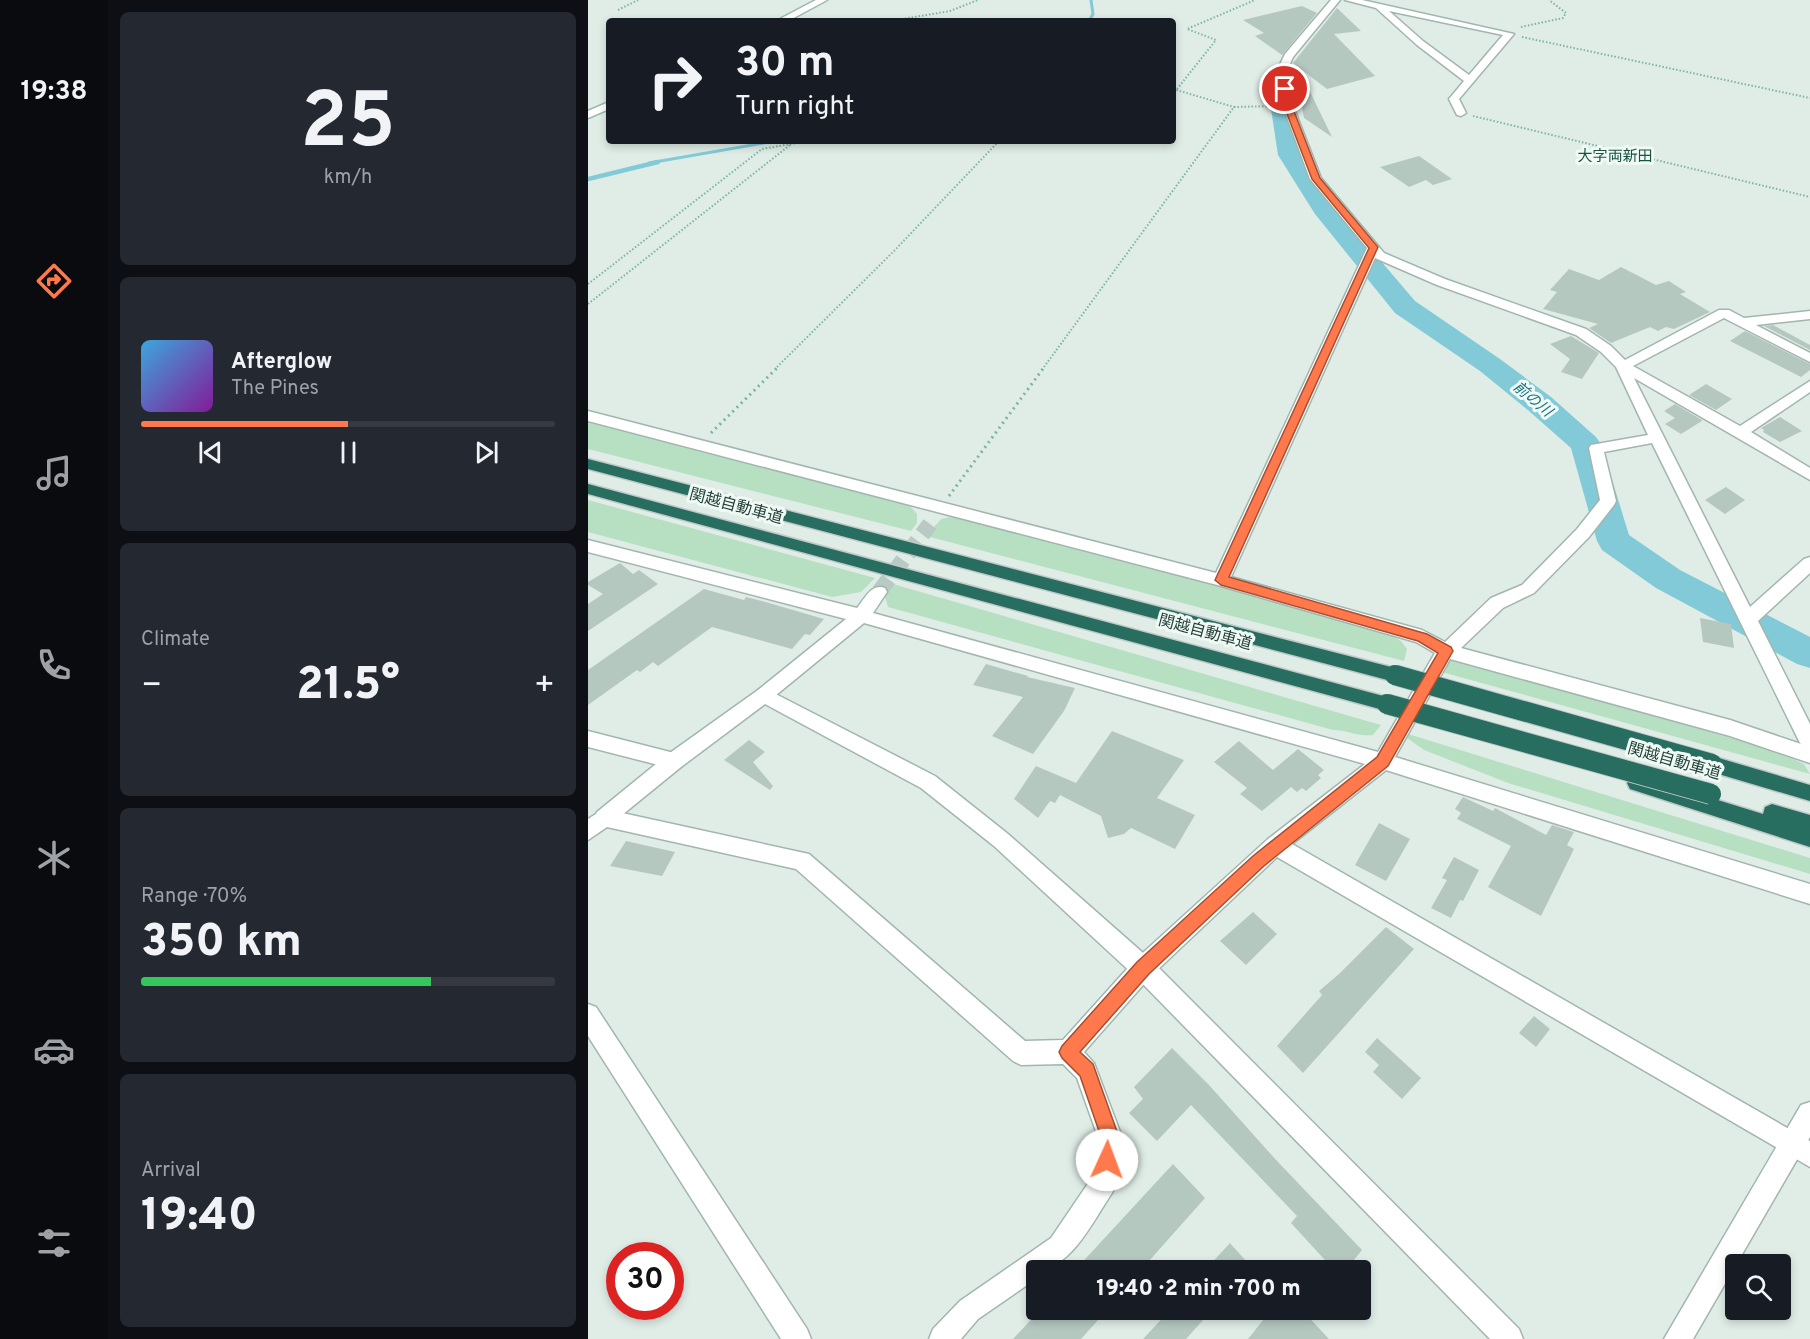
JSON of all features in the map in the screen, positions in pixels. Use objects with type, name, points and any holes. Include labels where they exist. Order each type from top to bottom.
[{"type":"highway","name":"関越自動車道","points":[[588,464],[1395,675],[1810,793]]},
{"type":"highway","name":"関越自動車道","points":[[588,489],[1460,724],[1710,800],[1810,825]]},
{"type":"highway","points":[[1710,800],[1810,838]]},
{"type":"street","points":[[787,18],[823,0]]},
{"type":"street","points":[[1336,0],[1288,56],[1282,71],[1288,106],[1316,179],[1380,256],[1441,282],[1581,332],[1606,349],[1623,366],[1741,432],[1810,475]]},
{"type":"street","points":[[1348,0],[1509,34],[1454,99],[1461,113]]},
{"type":"street","points":[[1378,6],[1420,43],[1470,80]]},
{"type":"street","points":[[588,115],[606,106]]},
{"type":"street","points":[[1221,580],[1374,247]]},
{"type":"street","points":[[1623,366],[1724,314],[1810,358]]},
{"type":"street","points":[[1741,322],[1810,315]]},
{"type":"street","points":[[1623,366],[1625,375],[1656,438],[1810,742]]},
{"type":"street","points":[[1741,432],[1810,385]]},
{"type":"street","points":[[588,416],[1221,580],[1422,637],[1446,651],[1730,728],[1810,755]]},
{"type":"street","points":[[596,824],[802,861],[1021,1053],[1068,1052],[1143,968],[1275,845],[1383,761],[1446,651],[1497,603],[1528,589],[1583,533],[1608,501],[1596,448],[1656,438]]},
{"type":"street","points":[[588,546],[861,616],[1383,761],[1810,894]]},
{"type":"street","points":[[1749,619],[1810,563]]},
{"type":"street","points":[[596,824],[764,695],[861,616],[879,592]]},
{"type":"street","points":[[764,695],[928,782],[1001,840],[1143,968],[1509,1339]]},
{"type":"street","points":[[588,739],[674,762]]},
{"type":"street","points":[[1275,845],[1801,1149]]},
{"type":"street","points":[[588,1015],[797,1339]]},
{"type":"street","points":[[943,1339],[969,1310],[1060,1247],[1103,1184],[1110,1137],[1086,1071],[1068,1052]]},
{"type":"street","points":[[1678,1339],[1801,1149],[1810,1114]]},
{"type":"path","points":[[618,10],[638,0]]},
{"type":"path","points":[[906,18],[950,11],[978,0]]},
{"type":"path","points":[[1176,88],[1216,40],[1187,29],[1255,0]]},
{"type":"path","points":[[1509,34],[1520,27],[1563,18],[1566,13],[1549,0]]},
{"type":"path","points":[[1509,34],[1810,98]]},
{"type":"path","points":[[1176,89],[1234,107],[1288,106]]},
{"type":"path","points":[[941,507],[1234,107]]},
{"type":"path","points":[[1461,113],[1810,197]]},
{"type":"path","points":[[588,284],[762,149],[795,144]]},
{"type":"path","points":[[700,444],[894,251],[996,144]]},
{"type":"path","points":[[588,304],[791,145]]},
{"type":"green space","points":[[588,422],[777,468],[909,505],[917,514],[917,523],[911,531],[588,449]]},
{"type":"green space","points":[[588,500],[875,578],[861,592],[832,597],[588,532]]},
{"type":"green space","points":[[964,518],[1204,580],[1387,633],[1401,641],[1407,649],[1404,661],[926,536],[941,519]]},
{"type":"green space","points":[[893,584],[1381,725],[1373,735],[1333,730],[888,607],[885,597]]},
{"type":"green space","points":[[1444,660],[1458,660],[1773,750],[1804,764],[1810,774],[1438,671]]},
{"type":"green space","points":[[1405,733],[1810,858],[1810,874],[1508,783],[1424,750],[1407,738]]},
{"type":"building","points":[[1302,6],[1317,13],[1282,55],[1255,36],[1264,33],[1243,20]]},
{"type":"building","points":[[1337,8],[1361,31],[1334,34],[1375,76],[1327,89],[1293,63]]},
{"type":"building","points":[[1300,71],[1332,137],[1304,118],[1295,72]]},
{"type":"building","points":[[1419,156],[1452,179],[1433,185],[1426,180],[1409,187],[1380,167]]},
{"type":"building","points":[[1621,267],[1656,285],[1669,281],[1686,292],[1680,294],[1710,312],[1674,329],[1666,327],[1658,331],[1650,327],[1611,343],[1589,328],[1598,324],[1543,309],[1557,292],[1550,290],[1569,269],[1599,280]]},
{"type":"building","points":[[1773,325],[1810,345],[1810,350],[1764,326]]},
{"type":"building","points":[[1745,331],[1810,364],[1810,370],[1801,377],[1730,341]]},
{"type":"building","points":[[1571,336],[1599,353],[1582,379],[1561,372],[1570,359],[1550,344]]},
{"type":"building","points":[[1706,384],[1732,399],[1716,410],[1689,395]]},
{"type":"building","points":[[1675,404],[1702,421],[1681,434],[1665,424],[1675,418],[1664,411]]},
{"type":"building","points":[[1780,417],[1802,431],[1780,442],[1763,432],[1761,428]]},
{"type":"building","points":[[1726,487],[1745,500],[1725,514],[1705,500]]},
{"type":"building","points":[[620,563],[633,574],[639,570],[658,584],[588,631],[588,604],[603,594],[588,585],[588,582]]},
{"type":"building","points":[[704,589],[744,600],[746,597],[762,601],[824,619],[810,635],[805,634],[792,649],[712,627],[658,666],[653,662],[640,672],[637,670],[588,705],[588,670]]},
{"type":"building","points":[[1700,618],[1731,624],[1734,648],[1703,642]]},
{"type":"building","points":[[986,664],[1027,677],[1075,688],[1064,711],[1033,754],[992,736],[1023,697],[973,685]]},
{"type":"building","points":[[1112,731],[1184,760],[1157,798],[1195,815],[1175,849],[1131,828],[1124,834],[1108,838],[1101,816],[1060,795],[1055,803],[1050,801],[1038,818],[1014,799],[1036,766],[1076,783]]},
{"type":"building","points":[[749,740],[765,752],[753,762],[773,786],[770,790],[724,760]]},
{"type":"building","points":[[1239,741],[1273,770],[1298,749],[1324,770],[1318,775],[1321,778],[1306,791],[1302,788],[1297,792],[1291,787],[1262,811],[1240,794],[1247,788],[1214,762]]},
{"type":"building","points":[[1463,797],[1493,811],[1495,808],[1546,835],[1552,825],[1574,832],[1567,845],[1574,849],[1541,916],[1488,887],[1511,846],[1457,819],[1461,813],[1455,809]]},
{"type":"building","points":[[1379,823],[1410,839],[1386,881],[1355,865]]},
{"type":"building","points":[[626,841],[675,852],[662,876],[610,866]]},
{"type":"building","points":[[1454,857],[1479,870],[1451,918],[1431,908],[1447,880],[1442,878]]},
{"type":"building","points":[[1253,912],[1277,934],[1246,965],[1220,941]]},
{"type":"building","points":[[1386,927],[1414,949],[1303,1073],[1277,1046],[1322,995],[1319,991]]},
{"type":"building","points":[[1534,1016],[1550,1029],[1536,1047],[1519,1033]]},
{"type":"building","points":[[1377,1038],[1421,1078],[1402,1099],[1373,1072],[1379,1065],[1365,1052]]},
{"type":"building","points":[[1172,1048],[1362,1250],[1354,1260],[1325,1260],[1291,1223],[1297,1216],[1191,1105],[1157,1141],[1129,1113],[1143,1099],[1134,1087]]},
{"type":"building","points":[[1173,1164],[1205,1198],[1150,1260],[1084,1260]]},
{"type":"building","points":[[1230,1243],[1245,1260],[1214,1260]]},
{"type":"building","points":[[1031,1320],[1098,1320],[1081,1339],[1013,1339]]},
{"type":"building","points":[[1161,1320],[1203,1320],[1186,1339],[1143,1339]]},
{"type":"building","points":[[1263,1320],[1311,1320],[1329,1339],[1248,1339]]},
{"type":"waterway","points":[[1091,0],[1093,14],[1091,18]]},
{"type":"waterway","name":"前の川","points":[[1282,109],[1289,155],[1324,209],[1405,307],[1490,365],[1540,404],[1585,444],[1614,541],[1668,579],[1810,654]]},
{"type":"waterway","points":[[649,163],[758,144]]},
{"type":"waterway","points":[[588,179],[658,162]]},
{"type":"tunnel","points":[[879,592],[930,524]]},
{"type":"district","name":"大字両新田","points":[[1615,157]]},
{"type":"route","points":[[1107,1160],[1110,1137],[1086,1071],[1068,1052],[1143,968],[1275,845],[1383,761],[1446,651],[1422,637],[1221,580],[1374,247],[1316,179],[1296,130],[1285,89]]}]
